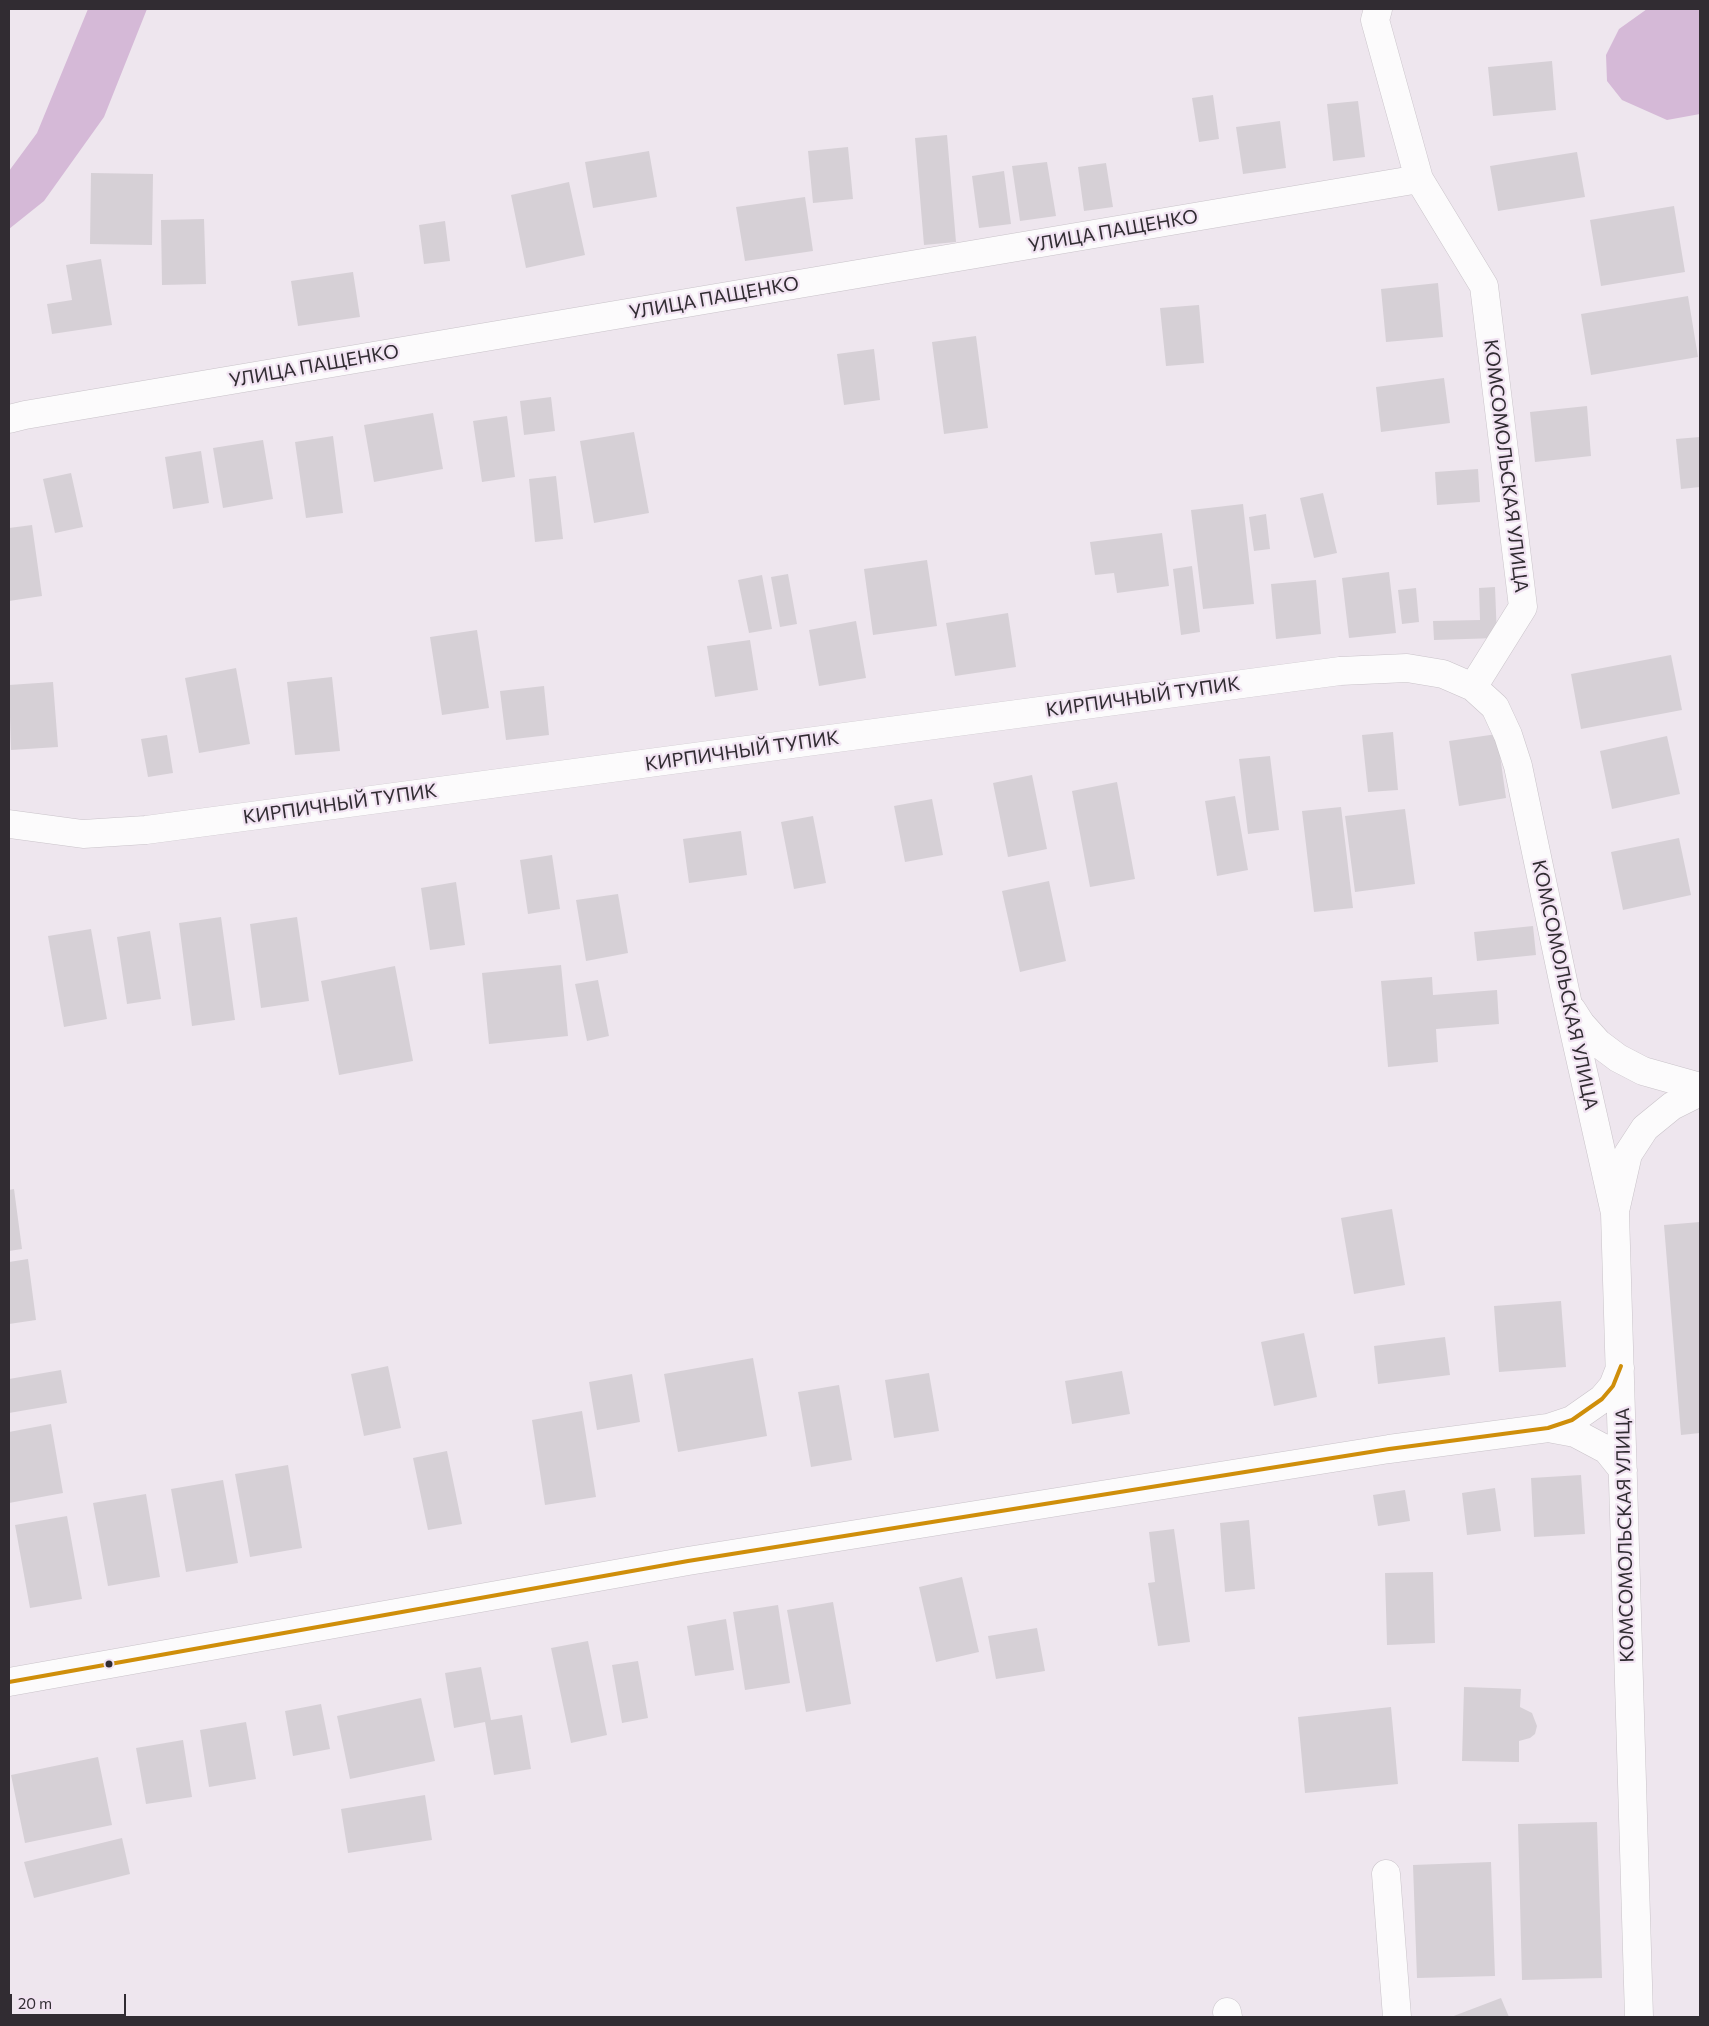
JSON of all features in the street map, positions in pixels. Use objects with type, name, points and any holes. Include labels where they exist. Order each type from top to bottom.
[{"type":"street","name":"КОМСОМОЛЬСКАЯ УЛИЦА","points":[[1378,9],[1375,20],[1419,179],[1484,286],[1523,607],[1473,687],[1495,707],[1508,735],[1518,766],[1567,1000],[1615,1213],[1621,1366],[1622,1470],[1638,2017]]},
{"type":"street","name":"УЛИЦА ПАЩЕНКО","points":[[9,420],[35,413],[1419,179]]},
{"type":"street","name":"КИРПИЧНЫЙ ТУПИК","points":[[9,824],[83,834],[146,830],[1340,671],[1407,668],[1443,674],[1473,687]]},
{"type":"street","points":[[1567,1000],[1581,1024],[1598,1043],[1618,1058],[1644,1071],[1700,1087]]},
{"type":"street","points":[[1615,1213],[1628,1154],[1645,1128],[1672,1106],[1700,1092]]},
{"type":"street","points":[[9,1682],[688,1561],[1340,1456],[1548,1428],[1572,1420],[1602,1399],[1612,1386],[1621,1366]]},
{"type":"street","points":[[1548,1428],[1575,1433],[1607,1450],[1622,1470]]},
{"type":"street","points":[[1386,1874],[1397,2017]]},
{"type":"shaded area","points":[[88,9],[147,9],[104,117],[44,201],[9,229],[9,171],[37,133]]},
{"type":"shaded area","points":[[1647,9],[1700,9],[1700,114],[1667,120],[1622,100],[1607,81],[1606,55],[1619,29]]},
{"type":"building","points":[[1552,61],[1556,110],[1493,116],[1488,67]]},
{"type":"building","points":[[1213,95],[1219,139],[1199,142],[1192,98]]},
{"type":"building","points":[[1358,101],[1365,157],[1333,161],[1327,104]]},
{"type":"building","points":[[1280,121],[1286,168],[1243,174],[1236,127]]},
{"type":"building","points":[[947,135],[956,242],[924,245],[915,138]]},
{"type":"building","points":[[848,147],[853,199],[813,203],[808,151]]},
{"type":"building","points":[[649,151],[657,197],[593,208],[585,162]]},
{"type":"building","points":[[1577,152],[1585,197],[1498,211],[1490,166]]},
{"type":"building","points":[[1047,162],[1056,216],[1020,221],[1012,166]]},
{"type":"building","points":[[1106,163],[1113,207],[1084,211],[1078,167]]},
{"type":"building","points":[[1004,171],[1011,224],[979,228],[972,176]]},
{"type":"building","points":[[91,173],[153,174],[152,245],[90,244]]},
{"type":"building","points":[[569,182],[585,255],[526,268],[511,195]]},
{"type":"building","points":[[805,197],[813,251],[745,261],[736,207]]},
{"type":"building","points":[[1674,206],[1685,272],[1601,286],[1590,220]]},
{"type":"building","points":[[204,219],[206,284],[162,285],[161,220]]},
{"type":"building","points":[[445,221],[450,261],[424,264],[419,225]]},
{"type":"building","points":[[101,259],[112,325],[52,334],[47,304],[72,300],[66,265]]},
{"type":"building","points":[[353,272],[360,317],[298,326],[291,281]]},
{"type":"building","points":[[1438,283],[1443,337],[1386,342],[1381,289]]},
{"type":"building","points":[[1688,296],[1698,357],[1591,375],[1581,314]]},
{"type":"building","points":[[1199,305],[1204,363],[1166,366],[1160,308]]},
{"type":"building","points":[[976,336],[988,428],[944,434],[932,342]]},
{"type":"building","points":[[874,349],[880,400],[844,405],[837,354]]},
{"type":"building","points":[[1444,378],[1450,423],[1381,432],[1376,387]]},
{"type":"building","points":[[551,397],[555,431],[524,435],[520,401]]},
{"type":"building","points":[[1587,406],[1591,456],[1535,462],[1530,412]]},
{"type":"building","points":[[433,413],[443,469],[374,482],[364,425]]},
{"type":"building","points":[[507,416],[515,477],[482,482],[473,421]]},
{"type":"building","points":[[634,432],[649,513],[594,523],[580,441]]},
{"type":"building","points":[[333,436],[343,513],[306,518],[295,442]]},
{"type":"building","points":[[1700,437],[1700,487],[1681,489],[1676,439]]},
{"type":"building","points":[[263,440],[273,499],[223,508],[213,448]]},
{"type":"building","points":[[201,451],[209,503],[173,509],[165,457]]},
{"type":"building","points":[[1478,469],[1480,502],[1437,505],[1435,472]]},
{"type":"building","points":[[71,473],[83,527],[55,533],[43,479]]},
{"type":"building","points":[[556,476],[563,539],[535,542],[529,479]]},
{"type":"building","points":[[1323,493],[1337,553],[1314,558],[1300,498]]},
{"type":"building","points":[[1243,504],[1254,604],[1203,609],[1191,510]]},
{"type":"building","points":[[1266,514],[1270,549],[1254,551],[1249,517]]},
{"type":"building","points":[[32,525],[42,596],[9,601],[9,528]]},
{"type":"building","points":[[1162,533],[1169,586],[1117,593],[1114,573],[1095,575],[1090,542]]},
{"type":"building","points":[[927,560],[937,626],[873,635],[864,569]]},
{"type":"building","points":[[1192,566],[1200,632],[1181,635],[1173,569]]},
{"type":"building","points":[[1389,572],[1396,633],[1349,638],[1342,578]]},
{"type":"building","points":[[788,574],[797,624],[780,627],[771,577]]},
{"type":"building","points":[[762,575],[772,629],[749,633],[738,580]]},
{"type":"building","points":[[1316,580],[1321,634],[1276,639],[1271,584]]},
{"type":"building","points":[[1495,587],[1497,638],[1434,640],[1433,621],[1480,620],[1479,588]]},
{"type":"building","points":[[1416,588],[1419,622],[1402,624],[1398,590]]},
{"type":"building","points":[[1008,613],[1016,667],[955,676],[946,623]]},
{"type":"building","points":[[856,621],[866,678],[819,686],[809,630]]},
{"type":"building","points":[[477,630],[489,708],[442,715],[430,637]]},
{"type":"building","points":[[750,640],[758,690],[715,697],[707,646]]},
{"type":"building","points":[[1671,655],[1682,710],[1581,729],[1571,674]]},
{"type":"building","points":[[236,668],[250,744],[199,753],[185,678]]},
{"type":"building","points":[[332,677],[340,751],[295,755],[287,682]]},
{"type":"building","points":[[53,682],[58,747],[11,750],[9,685]]},
{"type":"building","points":[[544,686],[549,735],[506,740],[500,691]]},
{"type":"building","points":[[1393,732],[1398,790],[1368,792],[1362,735]]},
{"type":"building","points":[[1497,734],[1506,798],[1459,806],[1449,741]]},
{"type":"building","points":[[167,735],[173,773],[148,777],[141,739]]},
{"type":"building","points":[[1667,736],[1680,794],[1612,809],[1600,751]]},
{"type":"building","points":[[1270,756],[1279,830],[1248,834],[1239,759]]},
{"type":"building","points":[[1032,775],[1047,849],[1008,857],[993,783]]},
{"type":"building","points":[[1117,782],[1135,879],[1090,887],[1072,791]]},
{"type":"building","points":[[1235,796],[1248,870],[1217,876],[1205,801]]},
{"type":"building","points":[[932,799],[943,855],[905,862],[894,806]]},
{"type":"building","points":[[1341,807],[1353,908],[1314,912],[1302,811]]},
{"type":"building","points":[[1405,809],[1415,884],[1355,892],[1345,816]]},
{"type":"building","points":[[813,816],[826,883],[794,889],[781,822]]},
{"type":"building","points":[[741,831],[747,875],[689,883],[683,839]]},
{"type":"building","points":[[1679,838],[1691,895],[1623,910],[1611,852]]},
{"type":"building","points":[[552,855],[560,909],[528,914],[520,860]]},
{"type":"building","points":[[1049,881],[1066,961],[1020,972],[1002,891]]},
{"type":"building","points":[[456,882],[465,945],[430,950],[421,888]]},
{"type":"building","points":[[618,894],[628,953],[586,961],[576,900]]},
{"type":"building","points":[[221,917],[235,1020],[192,1026],[179,923]]},
{"type":"building","points":[[297,917],[309,1001],[261,1008],[250,924]]},
{"type":"building","points":[[1533,926],[1536,955],[1477,961],[1474,932]]},
{"type":"building","points":[[91,929],[107,1019],[64,1027],[48,936]]},
{"type":"building","points":[[150,931],[161,999],[127,1004],[117,937]]},
{"type":"building","points":[[561,965],[568,1036],[489,1044],[482,973]]},
{"type":"building","points":[[395,966],[413,1061],[339,1075],[321,981]]},
{"type":"building","points":[[1432,977],[1433,995],[1497,990],[1499,1024],[1436,1029],[1438,1062],[1388,1067],[1381,981]]},
{"type":"building","points":[[598,980],[609,1036],[587,1041],[575,984]]},
{"type":"building","points":[[14,1189],[22,1249],[9,1251],[9,1190]]},
{"type":"building","points":[[1392,1209],[1405,1285],[1354,1294],[1341,1218]]},
{"type":"building","points":[[1700,1222],[1700,1433],[1681,1435],[1664,1225]]},
{"type":"building","points":[[28,1259],[36,1320],[9,1324],[9,1262]]},
{"type":"building","points":[[1561,1301],[1566,1367],[1499,1372],[1494,1306]]},
{"type":"building","points":[[1304,1333],[1317,1397],[1274,1406],[1261,1342]]},
{"type":"building","points":[[1445,1337],[1450,1375],[1378,1384],[1374,1346]]},
{"type":"building","points":[[753,1358],[767,1436],[678,1452],[664,1374]]},
{"type":"building","points":[[388,1366],[401,1428],[364,1436],[351,1374]]},
{"type":"building","points":[[61,1370],[67,1403],[9,1413],[9,1379]]},
{"type":"building","points":[[1122,1371],[1130,1414],[1072,1424],[1065,1381]]},
{"type":"building","points":[[929,1373],[939,1431],[894,1438],[885,1380]]},
{"type":"building","points":[[632,1374],[640,1422],[597,1430],[589,1382]]},
{"type":"building","points":[[839,1385],[852,1460],[811,1467],[798,1392]]},
{"type":"building","points":[[582,1411],[596,1497],[545,1505],[532,1420]]},
{"type":"building","points":[[51,1424],[63,1493],[9,1503],[9,1432]]},
{"type":"building","points":[[447,1451],[462,1524],[428,1530],[413,1458]]},
{"type":"building","points":[[288,1465],[302,1548],[250,1557],[235,1474]]},
{"type":"building","points":[[1581,1475],[1585,1534],[1534,1537],[1531,1478]]},
{"type":"building","points":[[223,1480],[238,1563],[186,1572],[171,1489]]},
{"type":"building","points":[[1495,1488],[1501,1531],[1467,1535],[1462,1493]]},
{"type":"building","points":[[1405,1490],[1410,1521],[1378,1526],[1373,1495]]},
{"type":"building","points":[[146,1494],[160,1577],[108,1586],[93,1503]]},
{"type":"building","points":[[67,1516],[82,1599],[30,1608],[15,1525]]},
{"type":"building","points":[[1249,1520],[1255,1589],[1225,1592],[1220,1523]]},
{"type":"building","points":[[1174,1529],[1190,1642],[1158,1646],[1148,1583],[1155,1582],[1149,1532]]},
{"type":"building","points":[[1433,1572],[1435,1643],[1387,1645],[1385,1573]]},
{"type":"building","points":[[962,1577],[979,1652],[936,1662],[919,1587]]},
{"type":"building","points":[[833,1602],[851,1704],[806,1712],[787,1610]]},
{"type":"building","points":[[778,1605],[790,1683],[745,1690],[733,1612]]},
{"type":"building","points":[[726,1619],[734,1670],[695,1676],[687,1626]]},
{"type":"building","points":[[1037,1628],[1045,1671],[996,1679],[988,1636]]},
{"type":"building","points":[[588,1641],[607,1735],[571,1743],[551,1648]]},
{"type":"building","points":[[638,1661],[648,1718],[622,1723],[612,1665]]},
{"type":"building","points":[[481,1667],[491,1720],[522,1715],[531,1769],[494,1775],[485,1722],[454,1728],[445,1673]]},
{"type":"building","points":[[1464,1687],[1521,1689],[1520,1707],[1532,1713],[1537,1726],[1535,1734],[1530,1738],[1519,1741],[1519,1762],[1462,1761]]},
{"type":"building","points":[[421,1698],[435,1761],[350,1779],[337,1716]]},
{"type":"building","points":[[321,1704],[330,1749],[293,1756],[285,1711]]},
{"type":"building","points":[[1391,1707],[1398,1784],[1305,1793],[1298,1717]]},
{"type":"building","points":[[246,1722],[256,1779],[209,1787],[200,1730]]},
{"type":"building","points":[[183,1740],[192,1797],[146,1804],[136,1748]]},
{"type":"building","points":[[98,1757],[112,1825],[25,1843],[11,1775]]},
{"type":"building","points":[[425,1795],[432,1840],[348,1853],[341,1809]]},
{"type":"building","points":[[1597,1822],[1602,1978],[1522,1980],[1518,1824]]},
{"type":"building","points":[[122,1838],[130,1874],[34,1898],[24,1862]]},
{"type":"building","points":[[1491,1862],[1495,1976],[1417,1978],[1413,1865]]},
{"type":"building","points":[[1501,1998],[1509,2017],[1451,2017]]},
{"type":"transit line","points":[[9,1682],[688,1561],[1389,1449],[1548,1428],[1572,1420],[1602,1399],[1613,1386],[1621,1366]]}]
